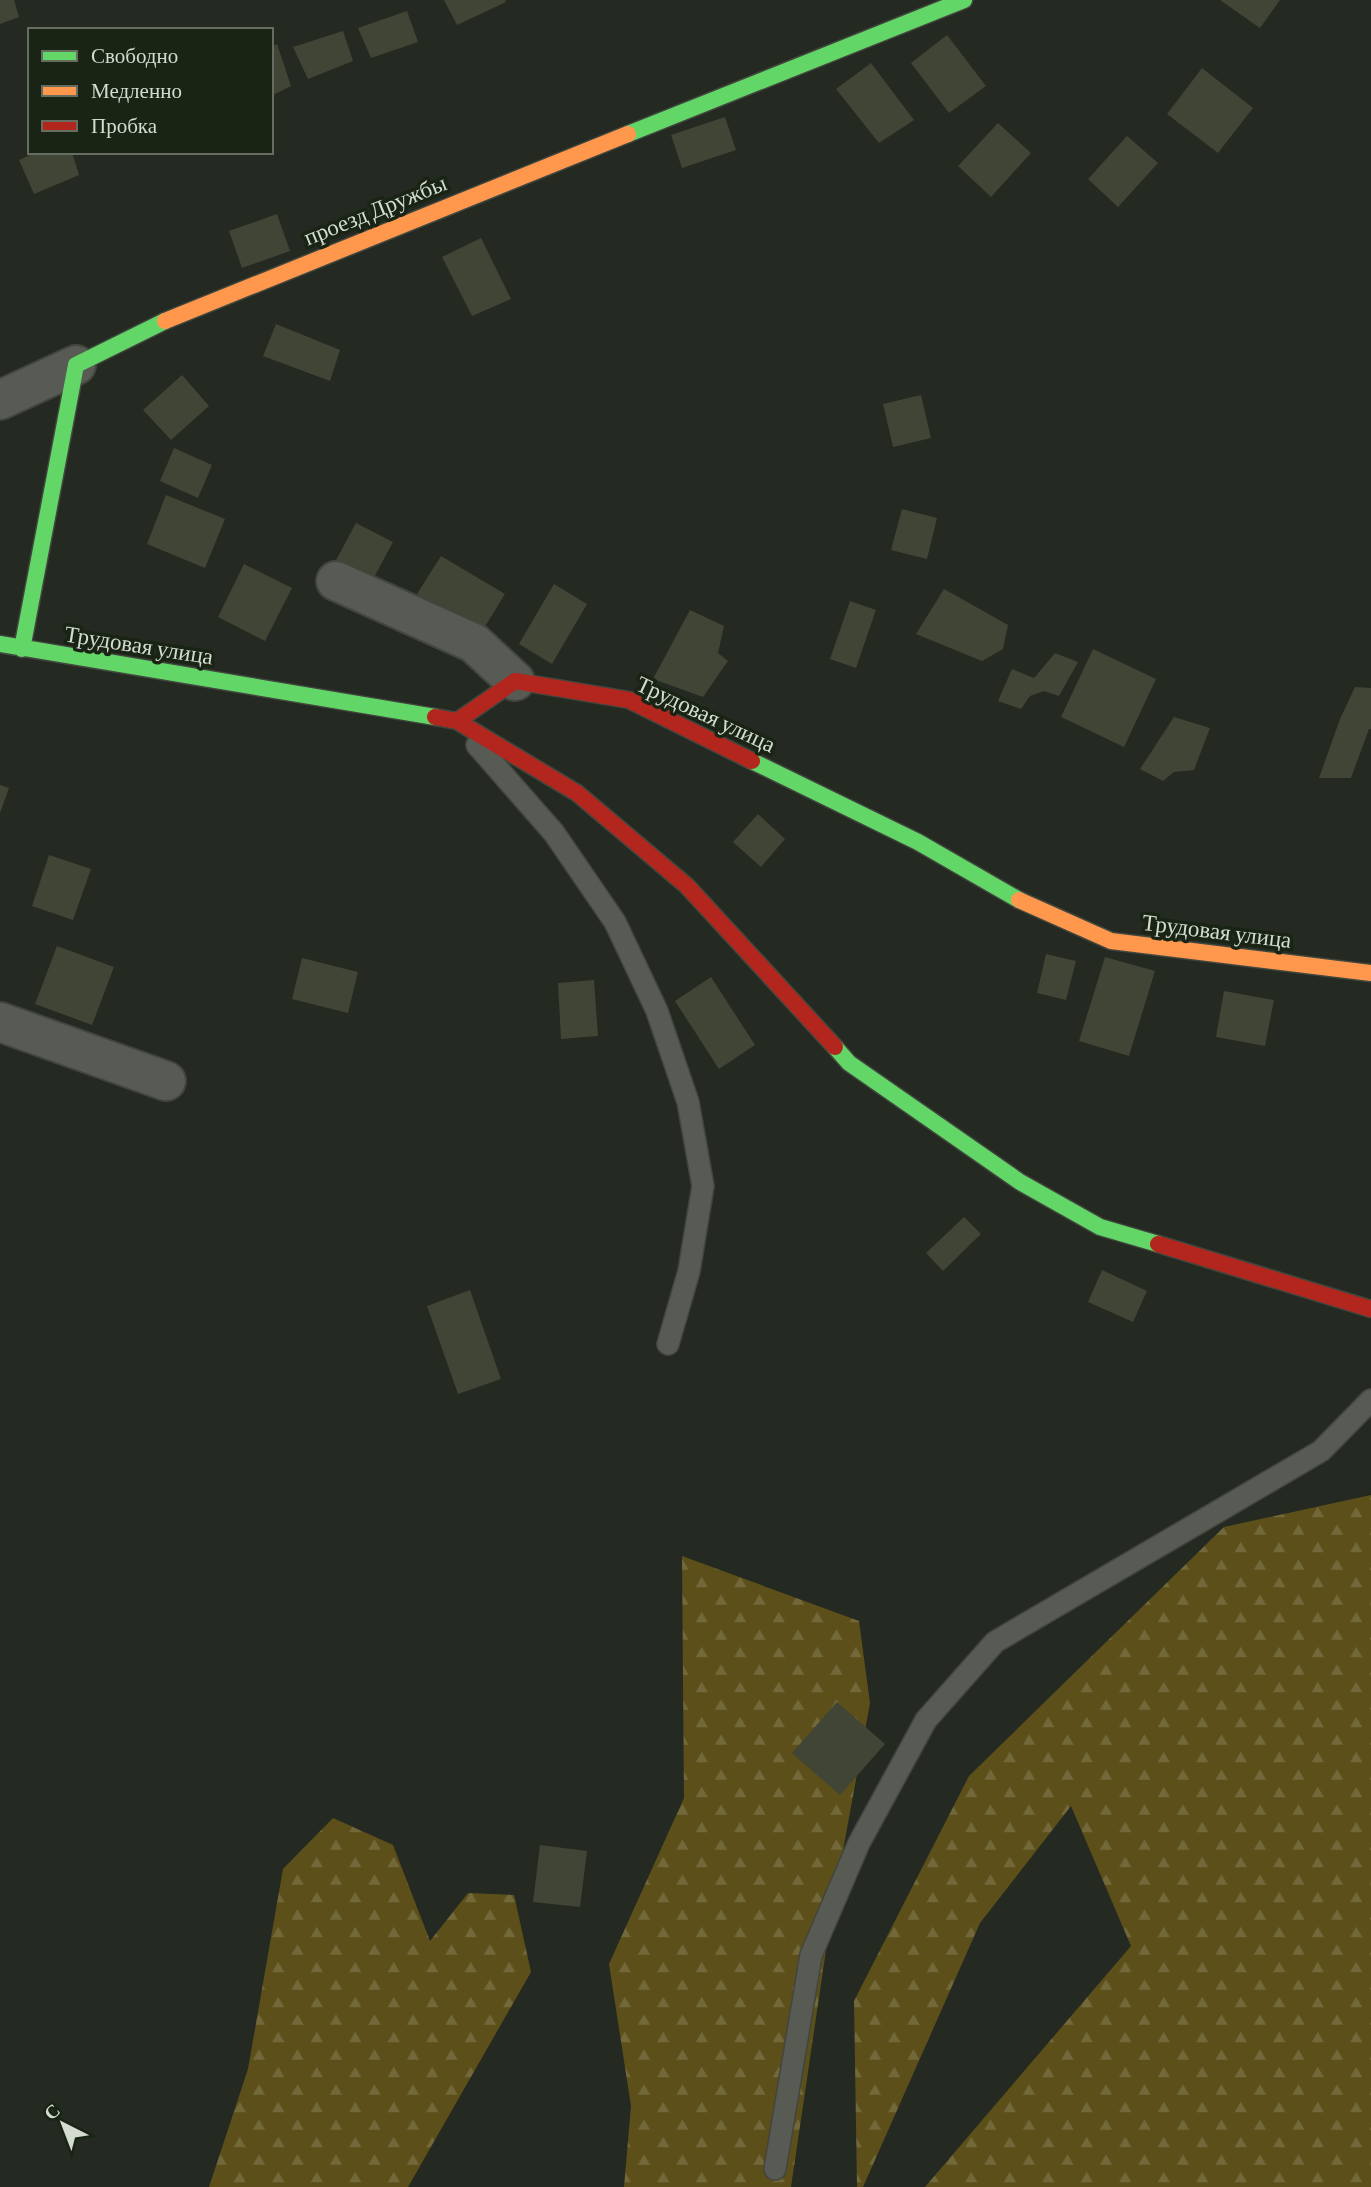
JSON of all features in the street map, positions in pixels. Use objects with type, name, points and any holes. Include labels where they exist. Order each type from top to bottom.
[{"type":"street","name":"проезд Дружбы","points":[[76,365],[181,313],[964,0]]},
{"type":"street","points":[[0,400],[76,365]]},
{"type":"street","points":[[22,649],[76,365]]},
{"type":"street","points":[[336,581],[474,643],[515,681],[457,721],[577,793],[687,886],[849,1063],[1020,1182],[1100,1227],[1371,1309]]},
{"type":"street","name":"Трудовая улица","points":[[0,644],[457,721]]},
{"type":"street","name":"Трудовая улица","points":[[515,681],[629,700],[918,842],[1031,907],[1111,941],[1371,973]]},
{"type":"street","points":[[0,1022],[166,1081]]},
{"type":"lane","points":[[457,721],[554,833],[615,922],[657,1011],[688,1102],[703,1186],[689,1271],[668,1344]]},
{"type":"lane","points":[[775,2169],[811,1955],[859,1843],[926,1720],[995,1642],[1321,1451],[1371,1400]]},
{"type":"green space","points":[[1371,1495],[1371,2187],[925,2187],[1131,1946],[1071,1806],[980,1923],[863,2187],[857,2187],[854,2001],[969,1776],[1224,1527]]},
{"type":"green space","points":[[682,1556],[859,1621],[870,1703],[831,1916],[791,2187],[624,2187],[631,2106],[609,1964],[684,1798]]},
{"type":"green space","points":[[333,1818],[393,1845],[430,1941],[468,1893],[514,1895],[531,1972],[408,2187],[209,2187],[248,2069],[283,1869]]},
{"type":"building","points":[[0,0],[14,0],[19,17],[0,24]]},
{"type":"building","points":[[444,0],[505,0],[506,2],[457,25]]},
{"type":"building","points":[[1220,0],[1280,0],[1260,28]]},
{"type":"building","points":[[407,11],[418,42],[371,58],[358,28]]},
{"type":"building","points":[[343,31],[353,61],[308,79],[293,47]]},
{"type":"building","points":[[947,35],[986,86],[949,113],[911,63]]},
{"type":"building","points":[[277,44],[291,86],[273,95],[273,46]]},
{"type":"building","points":[[871,63],[914,120],[879,143],[836,89]]},
{"type":"building","points":[[1202,68],[1253,108],[1218,153],[1167,114]]},
{"type":"building","points":[[725,117],[736,150],[682,168],[671,135]]},
{"type":"building","points":[[998,123],[1031,153],[991,197],[958,166]]},
{"type":"building","points":[[1127,136],[1158,163],[1118,207],[1088,179]]},
{"type":"building","points":[[32,154],[73,154],[79,175],[34,194],[19,160]]},
{"type":"building","points":[[277,214],[290,251],[242,268],[229,231]]},
{"type":"building","points":[[481,238],[511,299],[472,316],[442,257]]},
{"type":"building","points":[[276,324],[340,350],[330,381],[263,356]]},
{"type":"building","points":[[182,375],[209,406],[171,440],[143,410]]},
{"type":"building","points":[[921,395],[931,438],[893,447],[883,404]]},
{"type":"building","points":[[174,448],[212,465],[198,498],[160,481]]},
{"type":"building","points":[[166,495],[225,519],[205,568],[147,544]]},
{"type":"building","points":[[902,509],[937,518],[927,559],[891,550]]},
{"type":"building","points":[[356,523],[393,542],[372,581],[335,562]]},
{"type":"building","points":[[441,556],[505,594],[481,633],[417,594]]},
{"type":"building","points":[[244,564],[292,588],[265,641],[218,617]]},
{"type":"building","points":[[554,584],[587,604],[552,664],[519,644]]},
{"type":"building","points":[[944,589],[1008,625],[1003,649],[982,661],[916,634]]},
{"type":"building","points":[[850,601],[876,610],[856,668],[830,659]]},
{"type":"building","points":[[690,610],[724,626],[718,653],[728,661],[703,697],[653,679]]},
{"type":"building","points":[[1093,649],[1156,679],[1124,747],[1061,717]]},
{"type":"building","points":[[1055,653],[1078,662],[1059,696],[1044,691],[1030,696],[1021,709],[998,701],[1012,669],[1034,678]]},
{"type":"building","points":[[1355,687],[1371,688],[1371,729],[1351,778],[1319,778],[1340,719]]},
{"type":"building","points":[[1174,717],[1210,728],[1194,770],[1174,772],[1163,781],[1140,769]]},
{"type":"building","points":[[0,785],[9,788],[0,813]]},
{"type":"building","points":[[758,814],[785,839],[761,867],[733,842]]},
{"type":"building","points":[[49,855],[91,869],[73,920],[32,906]]},
{"type":"building","points":[[57,946],[114,967],[92,1025],[35,1004]]},
{"type":"building","points":[[1046,954],[1076,961],[1066,1000],[1037,993]]},
{"type":"building","points":[[1105,957],[1155,971],[1129,1056],[1079,1041]]},
{"type":"building","points":[[302,958],[358,972],[348,1013],[292,999]]},
{"type":"building","points":[[711,977],[755,1045],[719,1069],[675,1001]]},
{"type":"building","points":[[594,980],[598,1036],[561,1039],[558,983]]},
{"type":"building","points":[[1224,991],[1274,1000],[1265,1046],[1216,1037]]},
{"type":"building","points":[[964,1217],[981,1234],[943,1271],[926,1253]]},
{"type":"building","points":[[1102,1270],[1147,1291],[1133,1322],[1088,1302]]},
{"type":"building","points":[[470,1290],[501,1379],[458,1394],[427,1306]]},
{"type":"building","points":[[837,1702],[885,1744],[840,1795],[792,1753]]},
{"type":"building","points":[[540,1845],[587,1851],[580,1907],[533,1902]]},
{"type":"traffic: fast","points":[[628,134],[964,0]]},
{"type":"traffic: fast","points":[[22,649],[76,365],[165,321]]},
{"type":"traffic: fast","points":[[0,644],[435,717]]},
{"type":"traffic: fast","points":[[752,761],[918,842],[1019,900]]},
{"type":"traffic: fast","points":[[835,1047],[849,1063],[1020,1182],[1100,1227],[1158,1244]]},
{"type":"traffic: slow","points":[[165,321],[628,134]]},
{"type":"traffic: slow","points":[[1019,900],[1111,941],[1371,973]]},
{"type":"traffic: jam","points":[[435,717],[457,721],[515,681],[629,700],[752,761]]},
{"type":"traffic: jam","points":[[457,721],[577,793],[687,886],[835,1047]]},
{"type":"traffic: jam","points":[[1158,1244],[1371,1309]]}]
